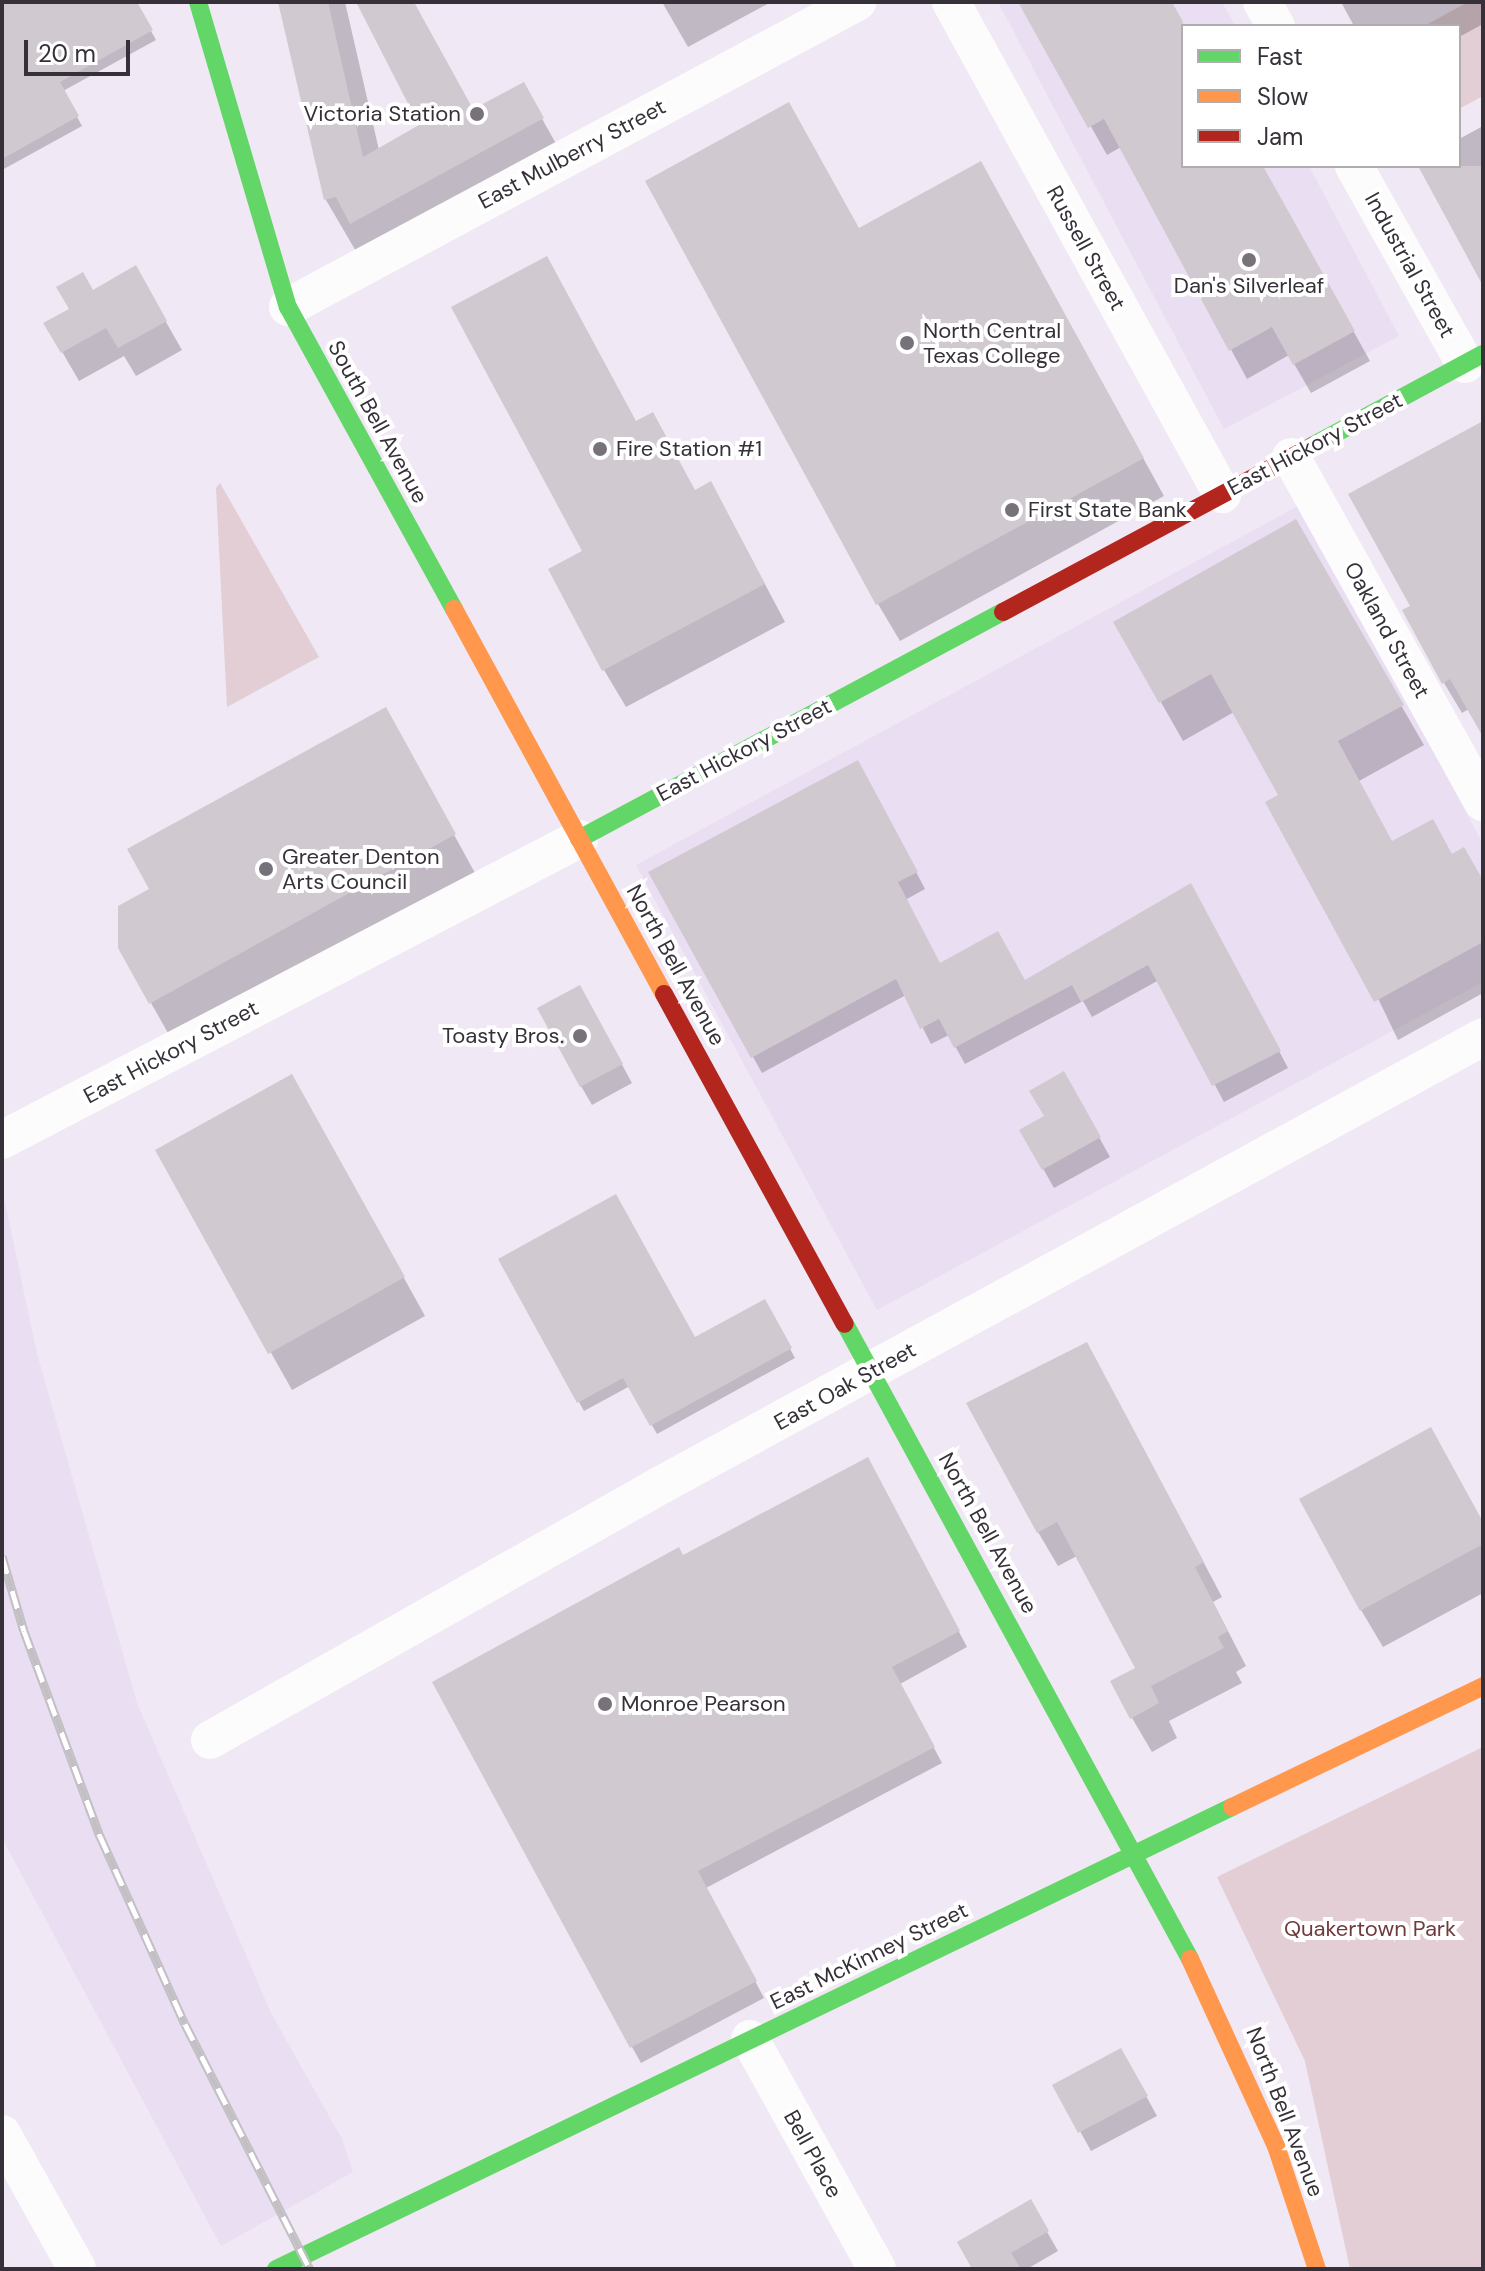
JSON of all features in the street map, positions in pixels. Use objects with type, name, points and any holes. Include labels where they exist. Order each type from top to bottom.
[{"type":"main road","name":"South Bell Avenue","points":[[198,2],[288,307],[579,839]]},
{"type":"main road","name":"East Hickory Street","points":[[579,839],[1474,359]]},
{"type":"main road","name":"North Bell Avenue","points":[[579,839],[1136,1855],[1230,2037],[1276,2146],[1317,2269]]},
{"type":"main road","name":"East McKinney Street","points":[[276,2269],[1483,1686]]},
{"type":"street","name":"East Mulberry Street","points":[[288,307],[857,2]]},
{"type":"street","name":"Russell Street","points":[[951,2],[1222,494]]},
{"type":"street","points":[[1262,2],[1275,24]]},
{"type":"street","name":"Industrial Street","points":[[1355,168],[1474,359]]},
{"type":"street","name":"Oakland Street","points":[[1291,457],[1483,802]]},
{"type":"street","name":"East Hickory Street","points":[[2,1140],[579,839]]},
{"type":"street","name":"East Oak Street","points":[[210,1740],[872,1371],[1483,1037]]},
{"type":"street","name":"Bell Place","points":[[750,2039],[877,2269]]},
{"type":"street","points":[[2,2134],[77,2269]]},
{"type":"shaded area","points":[[998,2],[1222,2],[1234,24],[1181,24],[1181,168],[1310,168],[1399,336],[1224,429]]},
{"type":"shaded area","points":[[1300,505],[1483,844],[1483,982],[877,1310],[636,865]]},
{"type":"shaded area","points":[[2,1188],[37,1354],[137,1703],[271,2013],[342,2139],[353,2172],[221,2246],[2,1838]]},
{"type":"green space","points":[[1468,2],[1483,2],[1483,96],[1461,108],[1461,24],[1428,24]]},
{"type":"green space","points":[[220,483],[319,657],[227,707],[216,488]]},
{"type":"green space","name":"Quakertown Park","points":[[1483,1747],[1483,2269],[1350,2269],[1305,2061],[1217,1877]]},
{"type":"building","points":[[2,2],[137,2],[153,30],[60,82],[79,116],[2,159]]},
{"type":"building","name":"Victoria Station","points":[[278,2],[328,2],[363,157],[419,125],[356,2],[414,2],[473,109],[524,82],[544,118],[350,224],[336,197],[324,200]]},
{"type":"building","points":[[1018,2],[1172,2],[1183,22],[1181,168],[1264,168],[1355,331],[1293,365],[1272,327],[1229,351],[1104,119],[1088,128]]},
{"type":"building","name":"North Central Texas College","points":[[789,102],[859,228],[981,161],[1144,458],[876,605],[645,181]]},
{"type":"building","points":[[1483,166],[1483,286],[1419,168]]},
{"type":"building","name":"Fire Station #1","points":[[547,256],[636,421],[653,412],[695,490],[711,481],[765,584],[602,671],[548,569],[582,551],[451,307]]},
{"type":"building","points":[[136,265],[167,321],[118,348],[106,328],[61,353],[43,323],[69,309],[56,287],[83,272],[93,290]]},
{"type":"building","points":[[1483,421],[1483,737],[1450,679],[1442,684],[1402,610],[1410,606],[1348,494]]},
{"type":"building","points":[[1296,519],[1404,705],[1338,741],[1392,841],[1433,819],[1452,854],[1464,847],[1483,880],[1483,942],[1374,1002],[1265,802],[1278,795],[1211,674],[1159,703],[1113,622]]},
{"type":"building","name":"Greater Denton Arts Council","points":[[386,707],[456,834],[149,1004],[118,948],[118,906],[149,889],[127,849]]},
{"type":"building","points":[[858,760],[918,872],[898,882],[940,963],[998,931],[1025,980],[1191,883],[1281,1051],[1212,1086],[1148,965],[1081,1002],[1072,985],[954,1048],[939,1019],[920,1029],[896,979],[751,1058],[648,872]]},
{"type":"building","name":"Toasty Bros.","points":[[580,985],[623,1064],[580,1087],[537,1008]]},
{"type":"building","points":[[1064,1071],[1101,1137],[1042,1170],[1019,1130],[1044,1116],[1029,1091]]},
{"type":"building","points":[[292,1074],[405,1277],[268,1354],[155,1150]]},
{"type":"building","points":[[616,1194],[695,1337],[765,1299],[792,1348],[650,1426],[623,1378],[577,1403],[498,1259]]},
{"type":"building","points":[[1087,1342],[1204,1562],[1195,1567],[1228,1631],[1218,1637],[1224,1648],[1151,1686],[1159,1703],[1130,1719],[1110,1681],[1135,1668],[1057,1522],[1037,1533],[966,1403]]},
{"type":"building","points":[[1431,1427],[1483,1522],[1483,1544],[1360,1611],[1299,1499]]},
{"type":"building","points":[[868,1457],[960,1631],[892,1667],[935,1747],[698,1871],[757,1981],[630,2048],[432,1682],[679,1547],[683,1555]]},
{"type":"building","points":[[1121,2048],[1148,2096],[1078,2133],[1052,2085]]},
{"type":"building","points":[[1031,2199],[1049,2231],[1011,2253],[1021,2269],[972,2269],[957,2242]]},
{"type":"railway","points":[[2,1556],[24,1631],[100,1836],[185,2024],[310,2269]]},
{"type":"traffic: fast","points":[[198,2],[288,307],[454,609]]},
{"type":"traffic: fast","points":[[1312,446],[1483,354]]},
{"type":"traffic: fast","points":[[579,839],[1003,612]]},
{"type":"traffic: fast","points":[[845,1324],[1190,1959]]},
{"type":"traffic: fast","points":[[276,2269],[1232,1807]]},
{"type":"traffic: slow","points":[[454,609],[664,994]]},
{"type":"traffic: slow","points":[[1232,1807],[1483,1686]]},
{"type":"traffic: slow","points":[[1190,1959],[1276,2146],[1317,2269]]},
{"type":"traffic: jam","points":[[1003,612],[1312,446]]},
{"type":"traffic: jam","points":[[664,994],[845,1324]]},
{"type":"place","name":"Victoria Station","points":[[477,114]]},
{"type":"place","name":"Dan's Silverleaf","points":[[1249,260]]},
{"type":"place","name":"North Central Texas College","points":[[907,343]]},
{"type":"place","name":"Fire Station #1","points":[[600,449]]},
{"type":"place","name":"First State Bank","points":[[1012,510]]},
{"type":"place","name":"Greater Denton Arts Council","points":[[266,869]]},
{"type":"place","name":"Toasty Bros.","points":[[580,1036]]},
{"type":"place","name":"Monroe Pearson","points":[[605,1704]]}]
